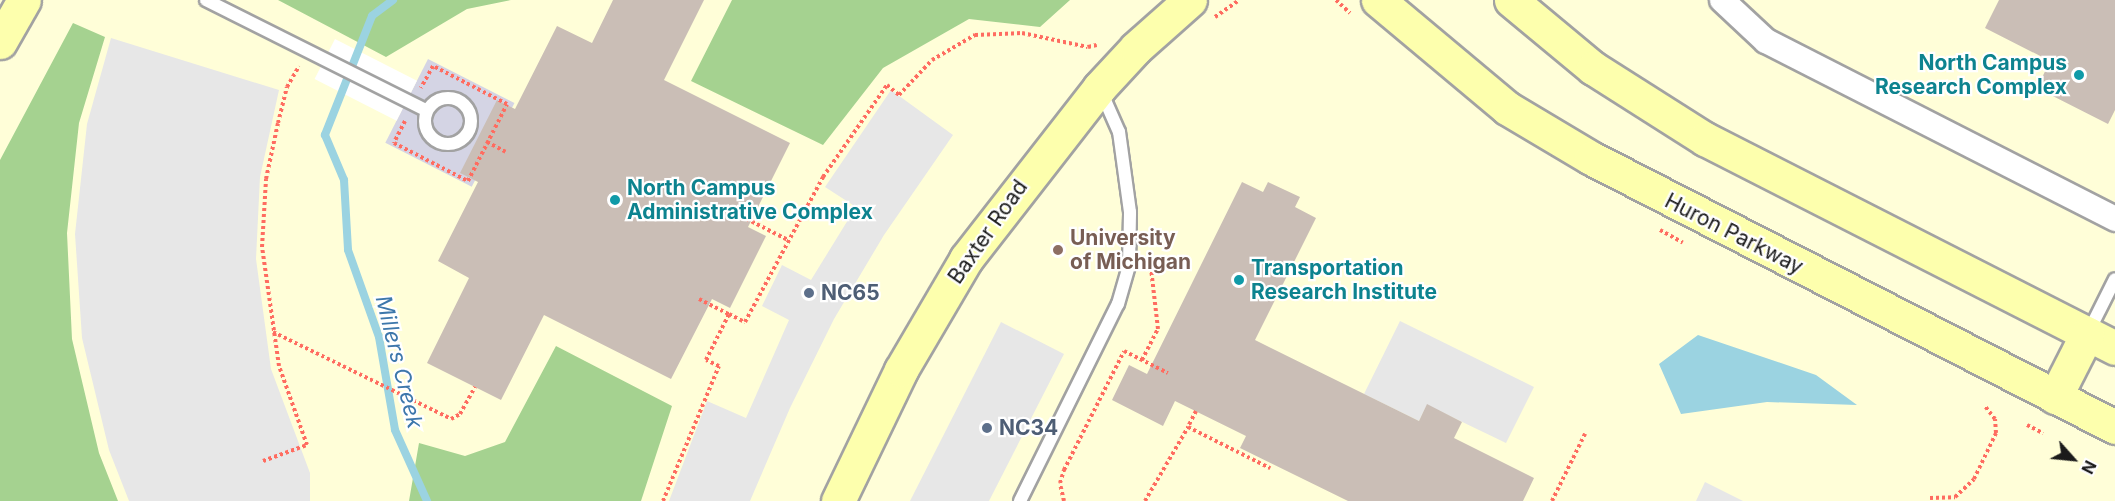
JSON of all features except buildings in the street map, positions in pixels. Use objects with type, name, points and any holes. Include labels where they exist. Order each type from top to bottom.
[{"type":"main road","points":[[0,42],[24,0]]},
{"type":"main road","name":"Baxter Road","points":[[838,501],[901,370],[966,259],[1099,88],[1136,48],[1190,0]]},
{"type":"main road","name":"Huron Parkway","points":[[1378,0],[1507,108],[1571,147],[2115,427]]},
{"type":"main road","points":[[1511,0],[1593,68],[1705,139],[2101,341],[2055,397]]},
{"type":"street","points":[[1722,0],[1766,41],[2115,219]]},
{"type":"lane","points":[[206,0],[426,110]]},
{"type":"lane","points":[[1020,501],[1118,304],[1130,266],[1130,212],[1119,132],[1099,88]]},
{"type":"lane","points":[[2101,341],[2115,279]]},
{"type":"path","points":[[699,299],[745,322],[823,177],[887,85],[899,95],[932,60],[975,35],[1022,33],[1088,47],[1103,40]]},
{"type":"path","points":[[263,461],[307,445],[287,393],[272,332],[262,247],[267,179],[286,93],[300,66]]},
{"type":"path","points":[[399,116],[406,119],[394,143],[468,180],[507,104],[433,66],[421,88],[415,84]]},
{"type":"path","points":[[487,142],[506,152]]},
{"type":"path","points":[[741,216],[788,240]]},
{"type":"path","points":[[663,501],[718,366],[706,360],[729,314]]},
{"type":"path","points":[[272,332],[451,419],[460,414],[475,387]]},
{"type":"path","points":[[1064,501],[1060,483],[1064,470],[1124,351],[1168,373]]},
{"type":"path","points":[[1930,498],[1955,497],[1974,479],[1996,432],[1995,419],[1985,406]]},
{"type":"path","points":[[1145,501],[1196,411]]},
{"type":"path","points":[[2027,425],[2043,433]]},
{"type":"path","points":[[1188,428],[1270,468]]},
{"type":"path","points":[[1552,501],[1585,434]]},
{"type":"shaded area","name":"University of Michigan","points":[[0,0],[2115,0],[2115,501],[0,501]]},
{"type":"shaded area","points":[[111,38],[279,90],[260,177],[256,259],[271,369],[310,473],[310,501],[129,501],[109,450],[82,338],[75,234],[87,124]]},
{"type":"shaded area","points":[[428,59],[514,103],[472,187],[385,143]]},
{"type":"shaded area","name":"NC65","points":[[891,90],[953,135],[884,235],[834,319],[790,408],[750,501],[669,501],[707,401],[746,418],[789,320],[762,306],[782,265],[811,280],[856,207],[825,187]]},
{"type":"shaded area","points":[[1400,321],[1534,387],[1506,443],[1427,405],[1419,421],[1364,394]]},
{"type":"shaded area","name":"NC34","points":[[1001,322],[1064,354],[989,501],[910,501]]},
{"type":"shaded area","points":[[1705,482],[1743,501],[1696,501]]},
{"type":"green space","points":[[278,0],[511,0],[467,9],[386,57]]},
{"type":"green space","points":[[732,0],[1070,0],[1040,27],[969,19],[883,68],[823,145],[691,81]]},
{"type":"green space","points":[[73,23],[105,37],[79,123],[67,233],[72,339],[99,453],[118,501],[0,501],[0,160]]},
{"type":"green space","points":[[556,346],[672,406],[641,501],[409,501],[419,443],[465,456],[505,442]]},
{"type":"water","points":[[1698,335],[1816,375],[1857,405],[1767,402],[1681,414],[1659,364]]},
{"type":"pier","points":[[335,39],[417,81],[397,121],[315,79]]},
{"type":"waterway","name":"Millers Creek","points":[[393,0],[372,16],[325,135],[344,180],[348,250],[379,337],[395,430],[427,501]]},
{"type":"place","name":"North Campus Research Complex","points":[[2079,75]]},
{"type":"place","name":"North Campus Administrative Complex","points":[[615,200]]},
{"type":"place","name":"University of Michigan","points":[[1058,250]]},
{"type":"place","name":"Transportation Research Institute","points":[[1239,280]]},
{"type":"place","name":"NC65","points":[[809,293]]},
{"type":"place","name":"NC34","points":[[987,428]]}]
